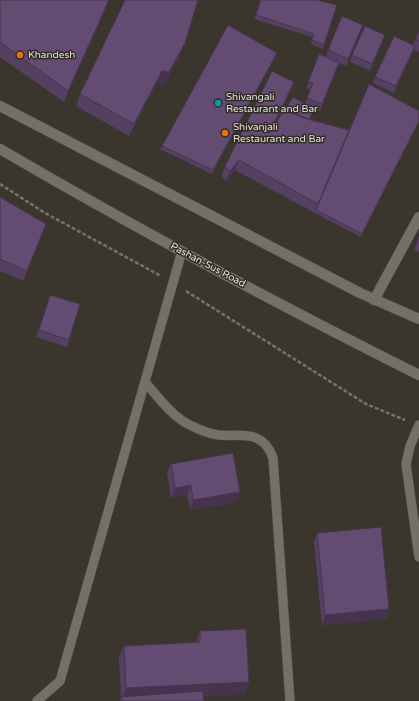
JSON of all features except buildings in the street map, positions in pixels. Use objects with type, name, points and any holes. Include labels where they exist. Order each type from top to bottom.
[{"type":"main road","points":[[0,106],[374,300],[419,320]]},
{"type":"main road","name":"Pashan-Sus Road","points":[[0,149],[182,251],[337,334],[419,375]]},
{"type":"main road","points":[[374,300],[419,217]]},
{"type":"lane","points":[[37,701],[60,682],[182,251]]},
{"type":"lane","points":[[145,382],[169,409],[190,426],[218,435],[244,434],[254,437],[264,443],[270,450],[273,458],[290,701]]},
{"type":"lane","points":[[419,425],[410,446],[406,464],[419,557]]},
{"type":"path","points":[[0,184],[45,213],[173,283],[366,404],[419,425]]},
{"type":"place","name":"Khandesh","points":[[20,55]]},
{"type":"place","name":"Shivangali Restaurant and Bar","points":[[218,103]]},
{"type":"place","name":"Shivanjali Restaurant and Bar","points":[[225,133]]}]
